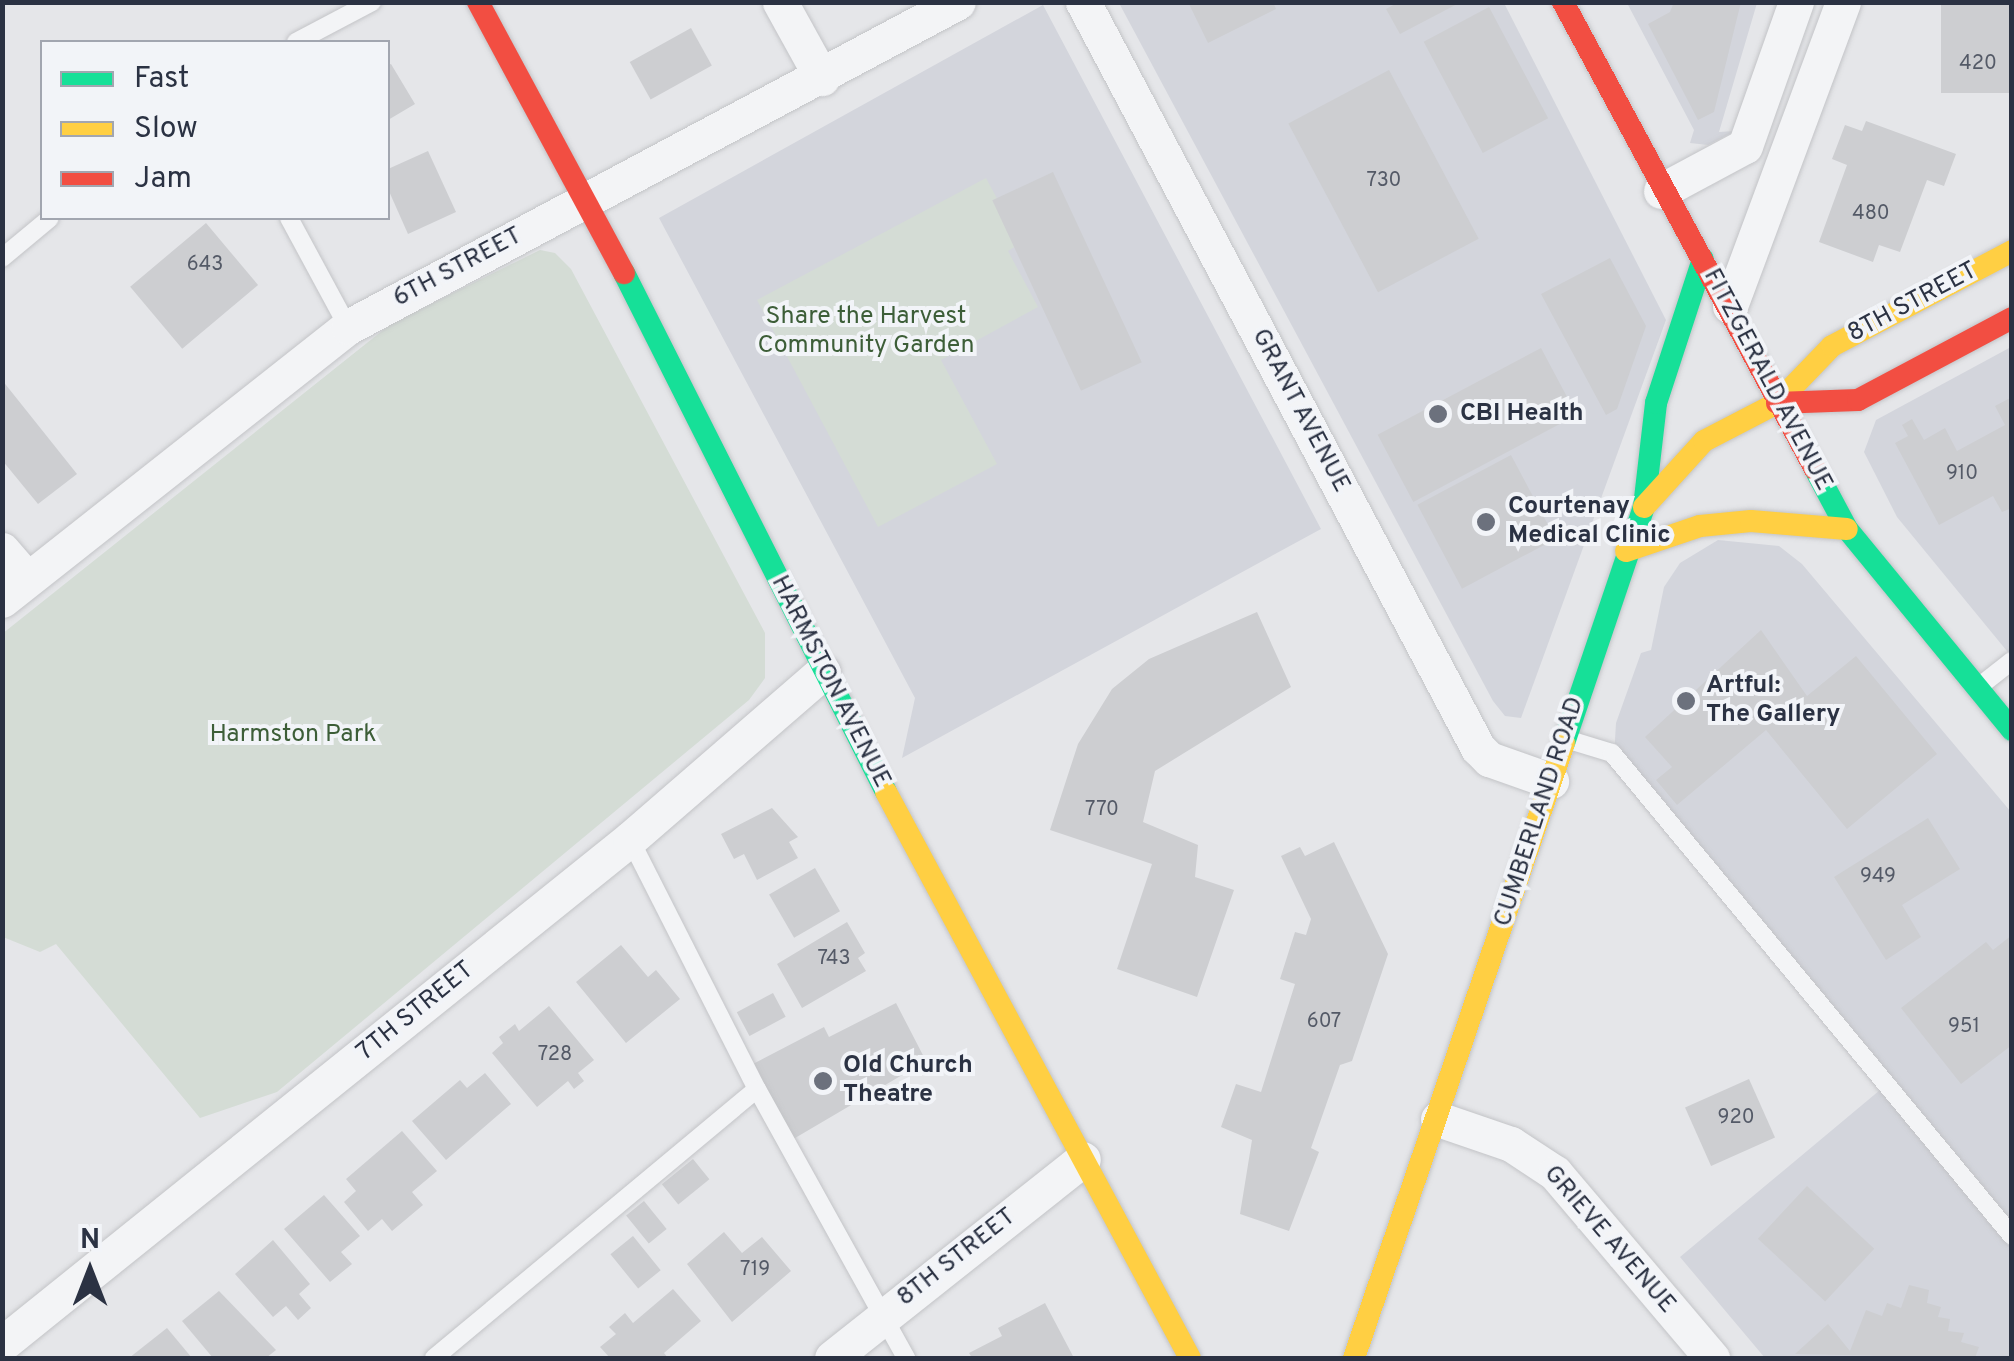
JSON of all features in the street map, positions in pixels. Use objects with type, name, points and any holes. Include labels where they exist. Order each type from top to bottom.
[{"type":"street","name":"HARMSTON AVENUE","points":[[478,2],[586,200],[824,672],[1190,1358]]},
{"type":"street","points":[[780,2],[822,78]]},
{"type":"street","name":"6TH STREET","points":[[14,589],[348,326],[822,78],[958,2]]},
{"type":"street","name":"GRANT AVENUE","points":[[1083,2],[1478,748],[1488,760],[1551,781]]},
{"type":"street","name":"FITZGERALD AVENUE","points":[[1563,2],[1661,191],[1730,306],[1776,402],[1847,529],[2012,730]]},
{"type":"street","points":[[1661,191],[1745,146],[1796,2]]},
{"type":"street","points":[[1730,306],[1843,2]]},
{"type":"street","name":"8TH STREET","points":[[1644,508],[1704,441],[1776,402],[1832,346],[2012,252]]},
{"type":"street","name":"CUMBERLAND ROAD","points":[[1354,1358],[1438,1119],[1626,551],[1644,508],[1656,402],[1703,259]]},
{"type":"street","name":"8TH STREET","points":[[1776,402],[1858,400],[2012,318]]},
{"type":"street","points":[[1626,551],[1717,524],[1847,529]]},
{"type":"street","points":[[2,550],[14,589]]},
{"type":"street","name":"7TH STREET","points":[[2,1344],[630,839],[824,672]]},
{"type":"street","name":"GRIEVE AVENUE","points":[[1438,1119],[1511,1144],[1555,1172],[1712,1358]]},
{"type":"street","name":"8TH STREET","points":[[832,1358],[1083,1159]]},
{"type":"lane","points":[[300,40],[372,2]]},
{"type":"lane","points":[[2,258],[48,220]]},
{"type":"lane","points":[[290,220],[348,326]]},
{"type":"lane","points":[[1976,688],[2012,661]]},
{"type":"lane","points":[[1564,739],[1612,753],[2012,1236]]},
{"type":"lane","points":[[630,839],[756,1089],[906,1358]]},
{"type":"lane","points":[[434,1358],[756,1089]]},
{"type":"shaded area","points":[[1119,3],[1504,3],[1666,320],[1521,718],[1505,716],[1493,701]]},
{"type":"shaded area","points":[[1627,3],[1757,3],[1719,132],[1735,131],[1708,145],[1690,143],[1694,130]]},
{"type":"shaded area","points":[[1043,5],[1321,529],[902,758],[915,698],[659,218]]},
{"type":"shaded area","points":[[2011,347],[2011,656],[1897,517],[1864,452],[1876,420]]},
{"type":"shaded area","points":[[1718,540],[1779,546],[1802,564],[2011,812],[2011,1358],[1765,1358],[1680,1257],[1886,1085],[1614,757],[1616,723],[1641,653],[1651,650],[1664,587],[1680,563]]},
{"type":"green space","name":"Share the Harvest Community Garden","points":[[986,178],[1021,243],[1008,251],[1038,307],[941,360],[997,464],[878,527],[757,300]]},
{"type":"green space","name":"Harmston Park","points":[[540,250],[555,253],[571,269],[765,633],[765,678],[749,700],[277,1092],[200,1118],[56,944],[40,952],[3,937],[2,634],[392,323]]},
{"type":"building","points":[[1188,2],[1273,2],[1276,9],[1208,43]]},
{"type":"building","points":[[1399,2],[1461,2],[1400,34],[1386,9]]},
{"type":"building","points":[[1674,2],[1741,2],[1714,112],[1698,120],[1648,24],[1670,12]]},
{"type":"building","points":[[1941,2],[2012,2],[2012,93],[1941,93]]},
{"type":"building","points":[[1489,7],[1548,118],[1483,153],[1424,42]]},
{"type":"building","points":[[691,28],[712,66],[651,100],[630,62]]},
{"type":"building","points":[[390,64],[415,104],[390,119]]},
{"type":"building","points":[[1389,70],[1479,239],[1378,292],[1288,124]]},
{"type":"building","points":[[1866,121],[1956,154],[1944,186],[1927,180],[1900,252],[1879,245],[1873,262],[1819,242],[1847,165],[1832,159],[1845,125],[1862,131]]},
{"type":"building","points":[[428,151],[456,212],[408,234],[390,194],[390,168]]},
{"type":"building","points":[[1053,172],[1142,362],[1081,391],[992,200]]},
{"type":"building","points":[[206,223],[258,285],[182,349],[130,287]]},
{"type":"building","points":[[1610,258],[1646,326],[1617,409],[1606,415],[1541,294]]},
{"type":"building","points":[[1541,348],[1577,415],[1413,502],[1378,435]]},
{"type":"building","points":[[2,380],[77,474],[38,504],[2,460]]},
{"type":"building","points":[[2012,397],[2012,508],[2002,512],[1993,496],[1939,525],[1895,443],[1908,436],[1902,425],[1912,419],[1924,440],[1945,428],[1957,451],[2005,425],[1995,406]]},
{"type":"building","name":"Courtenay Medical Clinic","points":[[1511,455],[1556,539],[1462,589],[1417,505]]},
{"type":"building","points":[[1257,612],[1291,687],[1155,771],[1143,822],[1198,845],[1195,877],[1234,890],[1197,997],[1117,969],[1152,864],[1050,830],[1078,744],[1112,689],[1149,659]]},
{"type":"building","points":[[1761,630],[1807,696],[1856,656],[1937,754],[1847,829],[1766,730],[1677,805],[1656,780],[1672,767],[1645,737]]},
{"type":"building","points":[[772,808],[798,837],[789,842],[798,858],[757,880],[744,854],[734,859],[721,834]]},
{"type":"building","points":[[1928,818],[1960,869],[1902,905],[1921,937],[1886,960],[1834,877]]},
{"type":"building","points":[[1334,842],[1388,954],[1352,1061],[1340,1065],[1311,1148],[1319,1152],[1289,1231],[1240,1214],[1252,1140],[1221,1127],[1236,1084],[1261,1092],[1295,984],[1280,979],[1295,932],[1306,935],[1311,919],[1281,856],[1300,847],[1305,856]]},
{"type":"building","points":[[815,868],[840,911],[794,938],[769,894]]},
{"type":"building","points":[[847,922],[865,953],[858,958],[866,971],[802,1008],[777,964]]},
{"type":"building","points":[[2012,935],[2012,1045],[1961,1084],[1901,1008],[1986,942],[1993,950]]},
{"type":"building","points":[[621,945],[648,977],[656,970],[680,999],[626,1043],[576,982]]},
{"type":"building","points":[[773,993],[786,1017],[749,1036],[737,1012]]},
{"type":"building","name":"Old Church Theatre","points":[[896,1003],[926,1061],[790,1141],[751,1065],[824,1027],[829,1037]]},
{"type":"building","points":[[549,1006],[594,1060],[578,1073],[584,1081],[574,1089],[568,1081],[537,1107],[492,1053],[503,1043],[499,1037],[515,1024],[519,1031]]},
{"type":"building","points":[[485,1073],[511,1104],[446,1160],[412,1121],[460,1080],[467,1088]]},
{"type":"building","points":[[1749,1079],[1775,1137],[1711,1166],[1685,1107]]},
{"type":"building","points":[[402,1131],[437,1171],[412,1192],[423,1205],[392,1231],[382,1219],[368,1231],[344,1202],[356,1191],[346,1179]]},
{"type":"building","points":[[693,1159],[709,1179],[678,1204],[662,1184]]},
{"type":"building","points":[[1807,1186],[1874,1249],[1825,1301],[1758,1239]]},
{"type":"building","points":[[324,1195],[360,1236],[341,1252],[352,1264],[330,1282],[284,1229]]},
{"type":"building","points":[[644,1201],[667,1229],[649,1243],[626,1215]]},
{"type":"building","points":[[724,1232],[742,1253],[762,1237],[791,1271],[732,1322],[687,1264]]},
{"type":"building","points":[[633,1236],[661,1270],[638,1288],[610,1254]]},
{"type":"building","points":[[273,1240],[310,1284],[299,1294],[311,1308],[298,1320],[286,1306],[273,1317],[235,1274]]},
{"type":"building","points":[[1909,1285],[1929,1290],[1927,1303],[1941,1307],[1938,1317],[1950,1319],[1948,1331],[1964,1333],[1961,1342],[1979,1347],[1975,1358],[1795,1354],[1828,1324],[1850,1351],[1866,1310],[1882,1316],[1887,1303],[1901,1308]]},
{"type":"building","points":[[673,1289],[701,1321],[664,1353],[668,1358],[610,1358],[600,1347],[616,1334],[609,1327],[625,1313],[633,1323]]},
{"type":"building","points":[[219,1291],[276,1350],[266,1358],[213,1358],[182,1321]]},
{"type":"building","points":[[1045,1303],[1074,1358],[972,1358],[969,1353],[1002,1336],[998,1328]]},
{"type":"building","points":[[167,1328],[192,1358],[129,1358]]},
{"type":"traffic: fast","points":[[1564,743],[1644,507],[1656,403],[1703,259]]},
{"type":"traffic: fast","points":[[624,273],[886,792]]},
{"type":"traffic: fast","points":[[1815,469],[1847,529],[2012,730]]},
{"type":"traffic: slow","points":[[1644,507],[1704,441],[1777,403],[1832,346],[2012,251]]},
{"type":"traffic: slow","points":[[1626,551],[1700,526],[1751,521],[1847,529]]},
{"type":"traffic: slow","points":[[1354,1358],[1564,743]]},
{"type":"traffic: slow","points":[[886,792],[1190,1358]]},
{"type":"traffic: jam","points":[[478,2],[624,273]]},
{"type":"traffic: jam","points":[[1563,2],[1815,469]]},
{"type":"traffic: jam","points":[[1777,403],[1858,400],[2012,318]]},
{"type":"place","name":"CBI Health","points":[[1438,414]]},
{"type":"place","name":"Courtenay Medical Clinic","points":[[1486,522]]},
{"type":"place","name":"Artful: The Gallery","points":[[1686,701]]},
{"type":"place","name":"Old Church Theatre","points":[[823,1081]]}]
